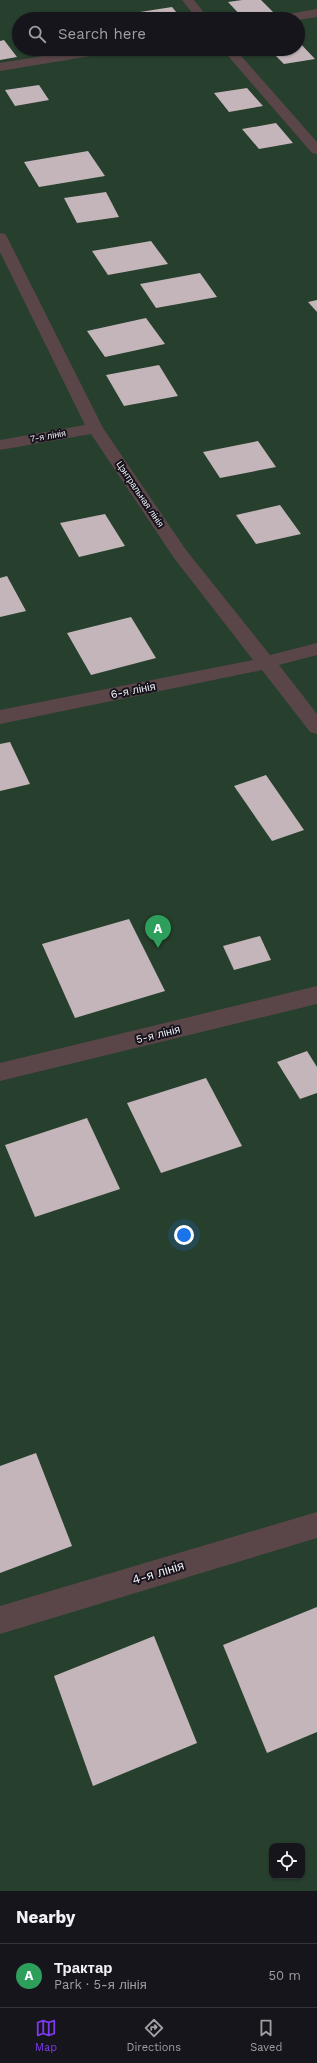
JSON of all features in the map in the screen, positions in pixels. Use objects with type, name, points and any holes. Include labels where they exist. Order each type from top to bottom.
[{"type":"street","points":[[188,0],[197,12]]},
{"type":"street","points":[[305,15],[317,13]]},
{"type":"street","points":[[0,67],[67,56]]},
{"type":"street","points":[[234,56],[317,150]]},
{"type":"street","name":"Цэнтральная лінія","points":[[0,237],[95,428],[180,554],[317,727]]},
{"type":"street","name":"7-я лінія","points":[[0,445],[95,428]]},
{"type":"street","name":"6-я лінія","points":[[0,717],[266,663],[317,649]]},
{"type":"street","name":"5-я лінія","points":[[0,1072],[317,996]]},
{"type":"street","name":"4-я лінія","points":[[0,1620],[317,1525]]},
{"type":"green space","points":[[0,0],[317,0],[317,1891],[0,1891]]},
{"type":"building","points":[[261,0],[273,12],[237,12],[228,2]]},
{"type":"building","points":[[172,7],[176,12],[140,12]]},
{"type":"building","points":[[4,40],[12,50],[12,56],[17,57],[0,60],[0,41]]},
{"type":"building","points":[[305,48],[315,59],[284,64],[276,56],[305,56]]},
{"type":"building","points":[[39,85],[49,100],[15,106],[5,90]]},
{"type":"building","points":[[247,88],[263,106],[229,112],[214,93]]},
{"type":"building","points":[[276,123],[293,143],[259,149],[242,129]]},
{"type":"building","points":[[88,151],[105,176],[39,187],[24,162]]},
{"type":"building","points":[[106,192],[119,217],[77,223],[64,198]]},
{"type":"building","points":[[151,241],[168,264],[108,275],[92,251]]},
{"type":"building","points":[[200,273],[217,297],[156,308],[140,284]]},
{"type":"building","points":[[317,300],[317,312],[308,302]]},
{"type":"building","points":[[146,318],[165,344],[105,357],[87,331]]},
{"type":"building","points":[[159,365],[178,396],[124,406],[106,375]]},
{"type":"building","points":[[258,441],[276,467],[220,478],[203,452]]},
{"type":"building","points":[[280,505],[301,534],[256,544],[236,515]]},
{"type":"building","points":[[105,514],[125,546],[79,557],[60,523]]},
{"type":"building","points":[[7,576],[26,611],[0,617],[0,578]]},
{"type":"building","points":[[131,617],[156,658],[91,675],[67,633]]},
{"type":"building","points":[[10,742],[30,784],[0,791],[0,744]]},
{"type":"building","points":[[266,775],[304,830],[272,841],[234,786]]},
{"type":"building","points":[[129,919],[165,991],[75,1018],[42,944]]},
{"type":"building","points":[[260,936],[271,960],[234,970],[223,946]]},
{"type":"building","points":[[307,1051],[317,1067],[317,1093],[300,1099],[277,1062]]},
{"type":"building","points":[[206,1078],[242,1146],[161,1173],[127,1103]]},
{"type":"building","points":[[87,1118],[120,1189],[35,1217],[5,1145]]},
{"type":"building","points":[[36,1453],[72,1546],[0,1573],[0,1466]]},
{"type":"building","points":[[317,1607],[317,1732],[267,1753],[223,1645]]},
{"type":"building","points":[[154,1636],[197,1743],[93,1786],[54,1676]]},
{"type":"place","name":"Трактар","points":[[158,948]]}]
